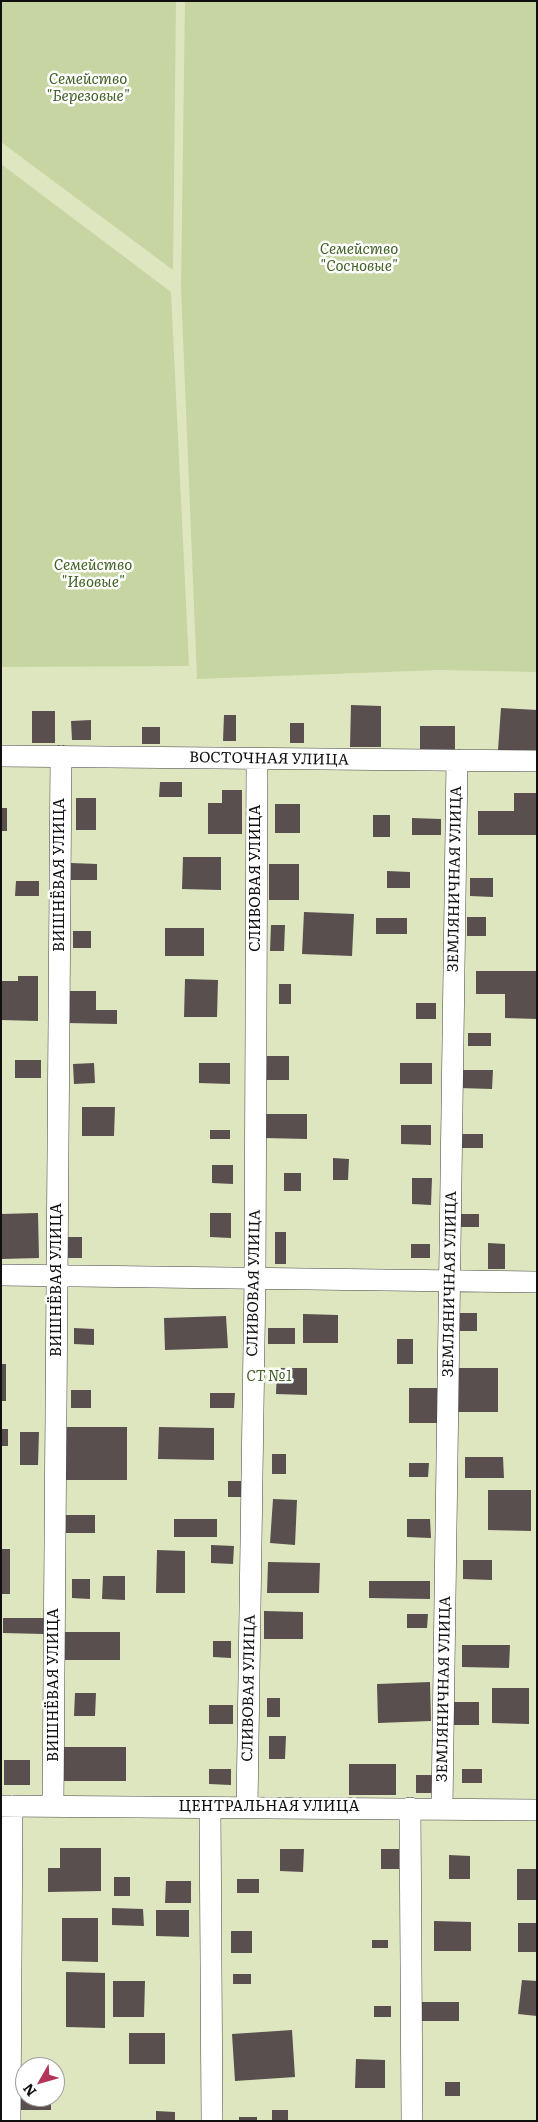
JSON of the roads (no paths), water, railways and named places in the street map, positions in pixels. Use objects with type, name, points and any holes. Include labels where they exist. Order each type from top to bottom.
[{"type":"street","name":"ВОСТОЧНАЯ УЛИЦА","points":[[1,756],[537,761]]},
{"type":"street","name":"ВИШНЁВАЯ УЛИЦА","points":[[53,1804],[61,756]]},
{"type":"street","name":"СЛИВОВАЯ УЛИЦА","points":[[247,1807],[254,1278],[257,759]]},
{"type":"street","name":"ЗЕМЛЯНИЧНАЯ УЛИЦА","points":[[442,1808],[457,760]]},
{"type":"street","points":[[1,1275],[537,1282]]},
{"type":"street","name":"ЦЕНТРАЛЬНАЯ УЛИЦА","points":[[7,1806],[53,1804],[210,1808],[537,1810]]},
{"type":"street","points":[[7,1806],[10,2121]]},
{"type":"street","points":[[210,1808],[212,2121]]},
{"type":"street","points":[[410,1808],[412,2121]]},
{"type":"park label","name":"Семейство \"Березовые\"","points":[[88,88]]},
{"type":"park label","name":"Семейство \"Сосновые\"","points":[[359,258]]},
{"type":"park label","name":"Семейство \"Ивовые\"","points":[[93,574]]},
{"type":"park label","name":"СТ №1","points":[[269,1377]]}]
